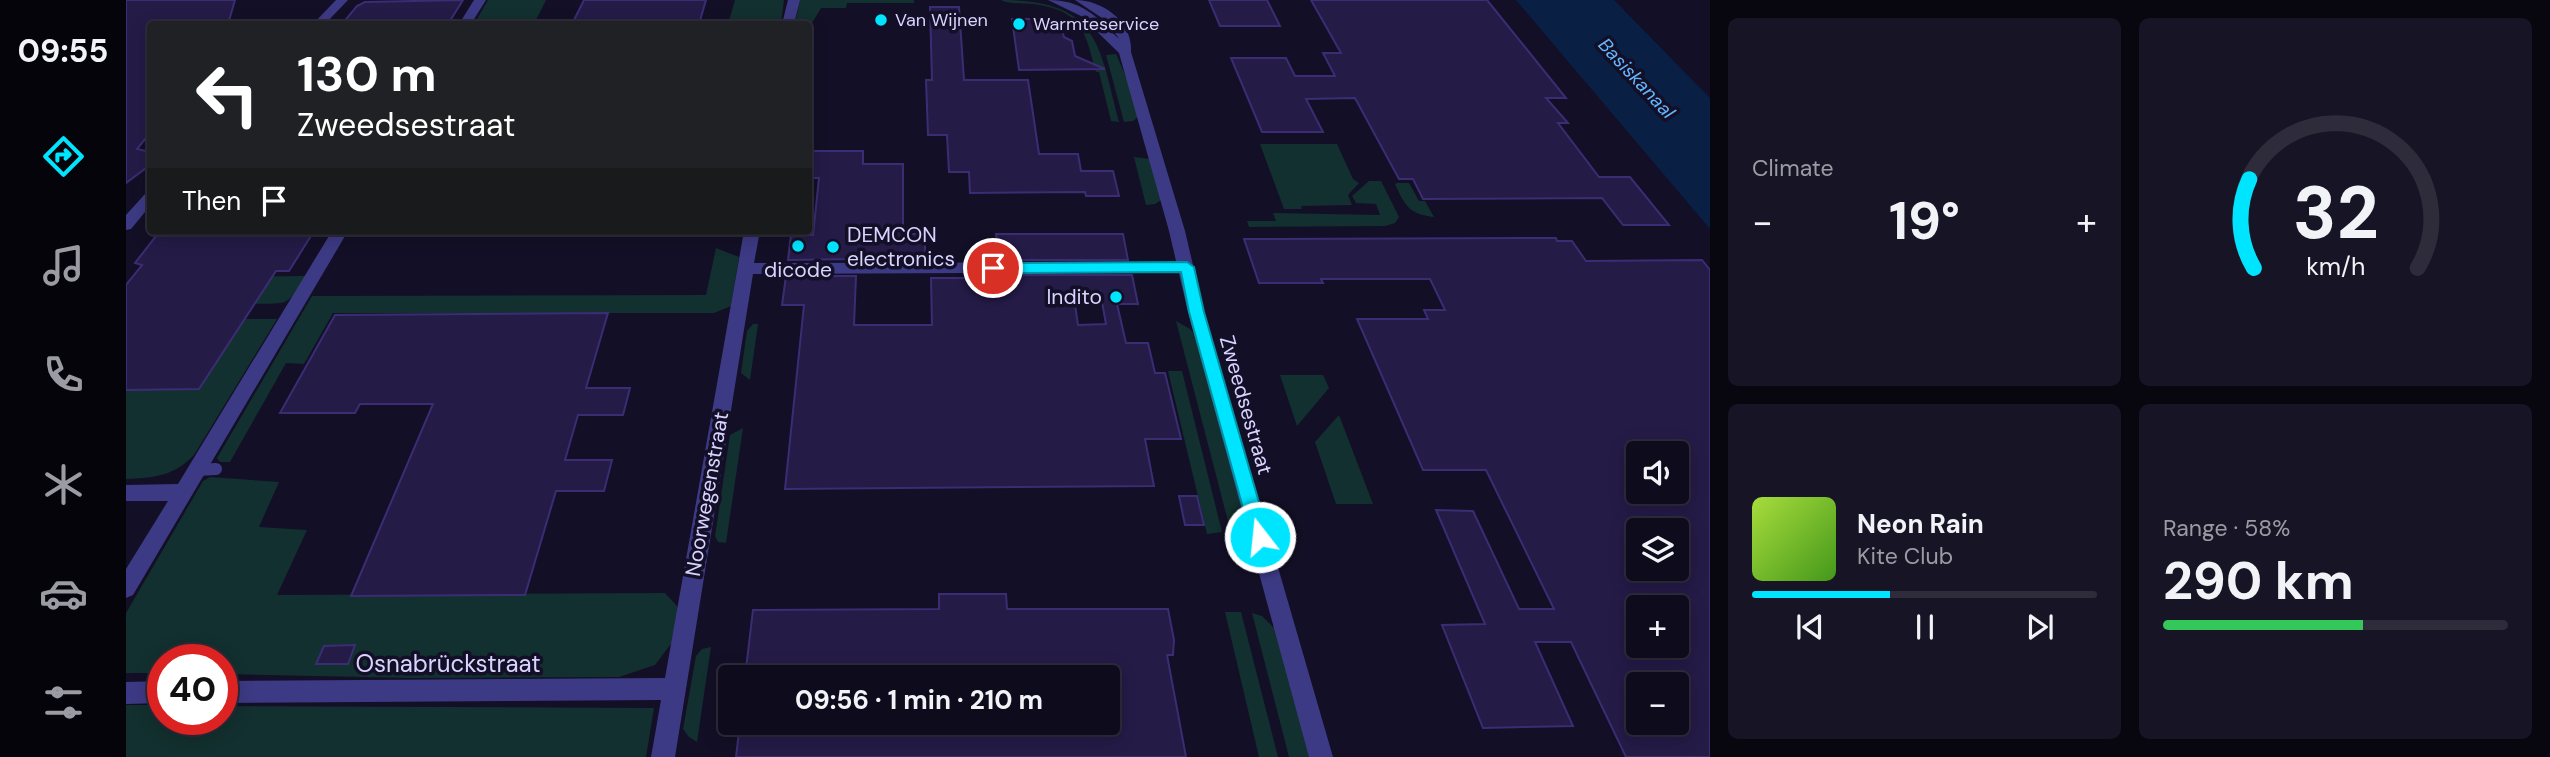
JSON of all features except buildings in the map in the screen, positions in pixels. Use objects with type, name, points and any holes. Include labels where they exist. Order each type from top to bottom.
[{"type":"street","points":[[467,21],[480,0]]},
{"type":"street","points":[[789,21],[794,0]]},
{"type":"street","points":[[1054,0],[1082,2]]},
{"type":"street","name":"Zweedsestraat","points":[[1082,2],[1090,16],[1125,52],[1187,267],[1196,312],[1321,757]]},
{"type":"street","points":[[322,21],[339,3]]},
{"type":"street","points":[[126,225],[147,200]]},
{"type":"street","points":[[126,588],[338,235]]},
{"type":"street","name":"Noorwegenstraat","points":[[663,757],[751,235]]},
{"type":"street","points":[[745,269],[1187,267]]},
{"type":"street","points":[[126,493],[183,492]]},
{"type":"street","name":"Osnabrückstraat","points":[[238,692],[674,689]]},
{"type":"street","points":[[126,693],[147,692]]},
{"type":"lane","points":[[196,470],[216,469]]},
{"type":"green space","points":[[488,0],[546,0],[536,20],[477,19]]},
{"type":"green space","points":[[735,0],[784,0],[781,21],[729,21]]},
{"type":"green space","points":[[800,0],[914,0],[914,3],[847,3],[846,8],[821,8],[812,23],[796,21]]},
{"type":"green space","points":[[1001,0],[1033,2],[1058,8],[1076,18],[1089,31],[1106,70],[1119,122],[1111,121],[1099,72],[1096,72],[1084,34],[1071,17],[1048,7]]},
{"type":"green space","points":[[1116,54],[1130,86],[1138,117],[1133,121],[1124,122],[1106,55]]},
{"type":"green space","points":[[1260,144],[1337,144],[1353,179],[1359,183],[1348,195],[1352,205],[1284,209]]},
{"type":"green space","points":[[1134,157],[1150,159],[1161,200],[1155,204],[1146,205]]},
{"type":"green space","points":[[1369,181],[1381,181],[1399,217],[1395,223],[1385,226],[1249,227],[1247,221],[1276,221],[1273,213],[1380,215],[1376,204],[1356,203],[1352,196]]},
{"type":"green space","points":[[1409,183],[1419,201],[1425,201],[1434,217],[1419,214],[1409,208],[1395,184]]},
{"type":"green space","points":[[716,248],[739,257],[731,306],[714,313],[333,313],[304,364],[286,363],[230,462],[220,462],[217,458],[312,296],[706,295]]},
{"type":"green space","points":[[305,276],[290,298],[274,304],[254,304],[268,282],[127,282],[131,278]]},
{"type":"green space","points":[[244,319],[277,319],[194,455],[163,475],[126,479],[126,390],[199,389]]},
{"type":"green space","points":[[1176,321],[1190,329],[1200,341],[1244,504],[1242,519],[1230,529]]},
{"type":"green space","points":[[753,324],[758,324],[750,380],[741,373],[747,331]]},
{"type":"green space","points":[[1168,371],[1182,371],[1222,532],[1207,534]]},
{"type":"green space","points":[[1280,375],[1323,375],[1329,388],[1297,426]]},
{"type":"green space","points":[[1339,415],[1373,504],[1336,504],[1315,442]]},
{"type":"green space","points":[[743,428],[726,543],[718,542],[715,536],[730,435]]},
{"type":"green space","points":[[210,477],[279,482],[259,527],[307,530],[277,595],[665,593],[677,606],[677,636],[655,665],[619,677],[413,678],[238,674],[238,644],[147,644],[147,673],[126,673],[126,613],[203,481]]},
{"type":"green space","points":[[1225,612],[1241,612],[1278,757],[1259,757]]},
{"type":"green space","points":[[1252,613],[1262,616],[1284,638],[1316,757],[1289,757]]},
{"type":"green space","points":[[711,647],[697,742],[683,729],[696,656],[702,649]]},
{"type":"green space","points":[[126,705],[147,705],[147,735],[238,735],[238,706],[654,708],[646,757],[126,757]]},
{"type":"water","name":"Basiskanaal","points":[[1516,0],[1614,0],[1710,98],[1710,229]]},
{"type":"place","name":"Van Wijnen","points":[[881,20]]},
{"type":"place","name":"Warmteservice","points":[[1019,24]]},
{"type":"place","name":"dicode","points":[[798,246]]},
{"type":"place","name":"DEMCON electronics","points":[[833,247]]},
{"type":"place","name":"Indito","points":[[1116,297]]},
{"type":"route","points":[[993,268],[1187,267],[1196,312],[1260,537]]}]
